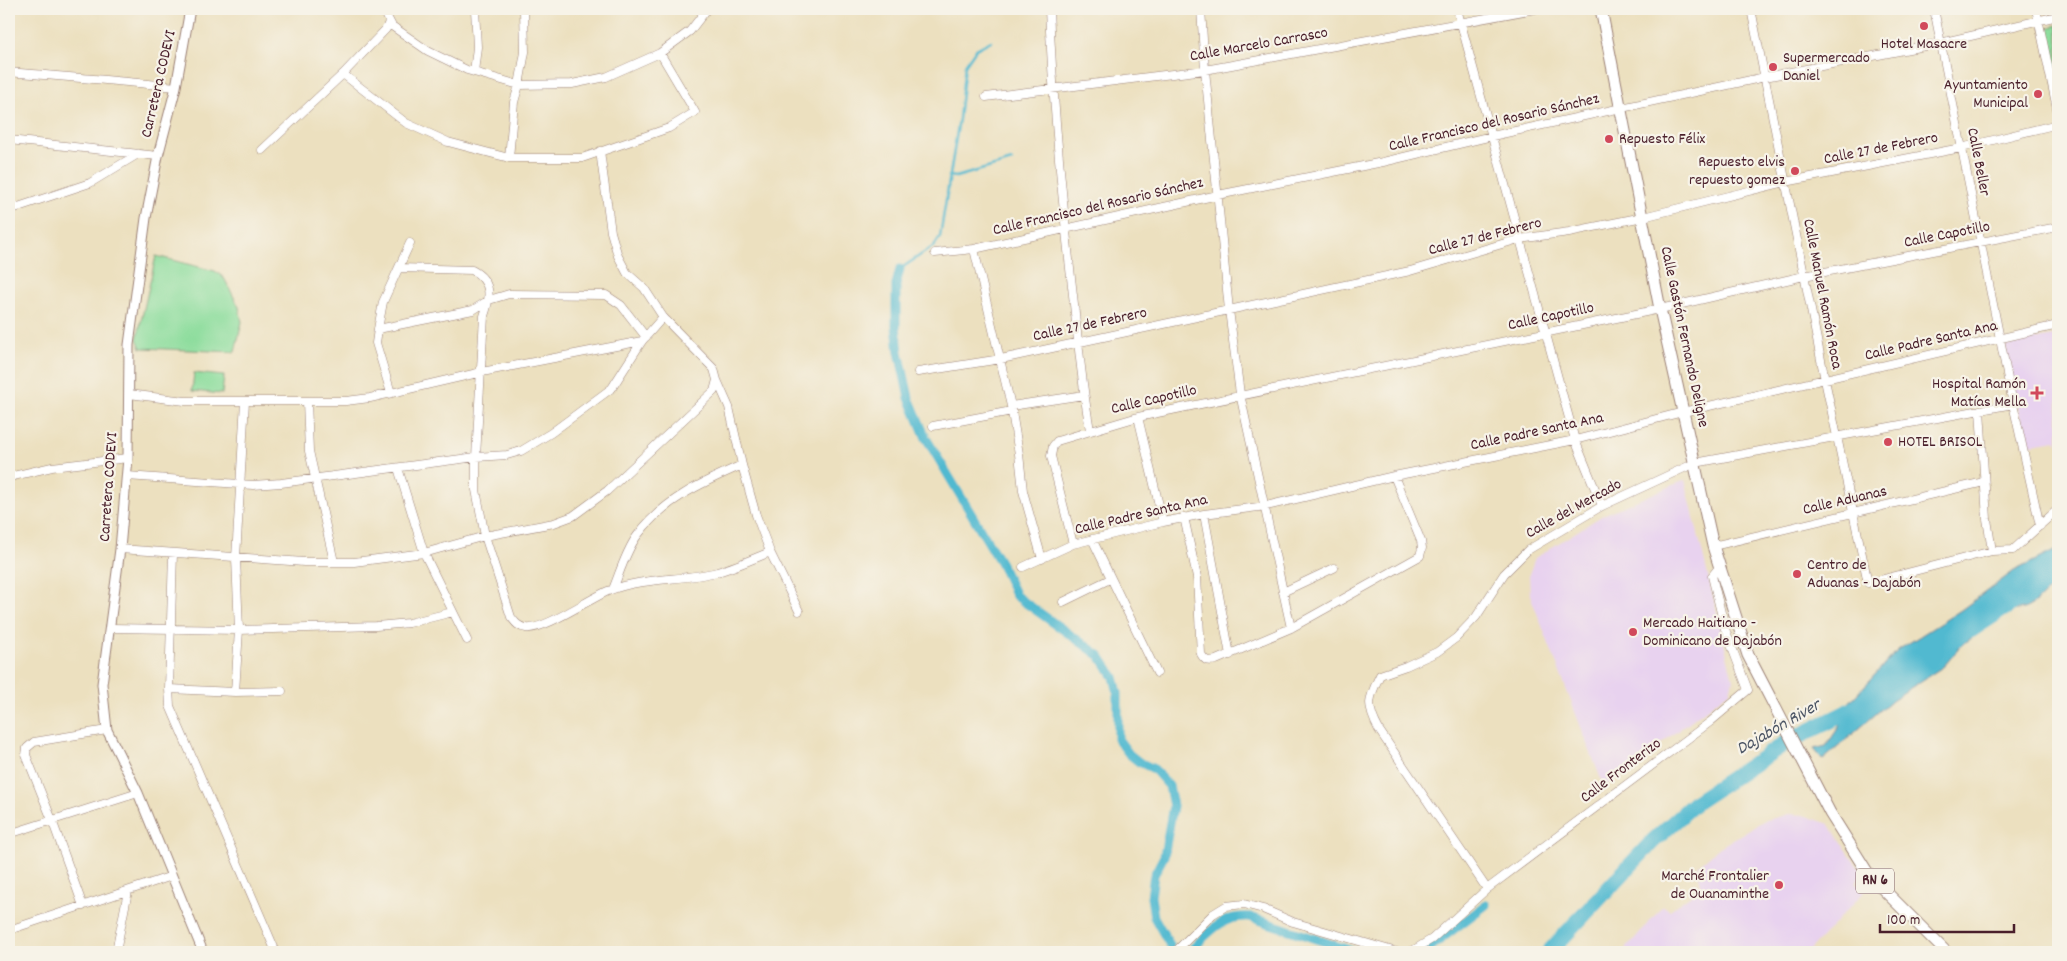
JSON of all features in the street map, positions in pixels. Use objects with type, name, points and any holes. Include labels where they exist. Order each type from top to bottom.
[{"type":"main road","name":"Calle Gastón Fernando Deligne","points":[[1601,9],[1660,309],[1713,546],[1742,637],[1754,667],[1821,796],[1869,875],[1946,952]]},
{"type":"street","name":"Carretera CODEVI","points":[[190,9],[176,87],[158,156],[146,218],[129,345],[127,476],[120,550],[102,684],[107,730],[138,793],[203,952]]},
{"type":"street","points":[[383,9],[392,26],[428,51],[474,72],[519,85],[572,84],[606,77],[660,53],[690,31],[707,9]]},
{"type":"street","points":[[474,72],[477,47],[475,9]]},
{"type":"street","points":[[509,158],[514,102],[525,52],[524,9]]},
{"type":"street","points":[[1049,9],[1052,88],[1065,228],[1084,395],[1090,430]]},
{"type":"street","points":[[1201,9],[1205,70],[1240,394],[1266,506],[1291,628]]},
{"type":"street","points":[[1457,9],[1575,440],[1602,506]]},
{"type":"street","name":"Calle Marcelo Carrasco","points":[[986,97],[1205,70],[1535,9]]},
{"type":"street","name":"Calle Manuel Ramón Roca","points":[[1750,9],[1868,583],[1992,551]]},
{"type":"street","name":"Calle Beller","points":[[1934,9],[2013,404],[2040,526]]},
{"type":"street","points":[[2036,9],[2058,113]]},
{"type":"street","name":"Calle Francisco del Rosario Sánchez","points":[[935,253],[974,249],[1218,194],[1383,162],[1492,136],[1765,77],[1940,43],[2058,16]]},
{"type":"street","points":[[262,150],[343,74],[386,28],[389,22]]},
{"type":"street","points":[[343,74],[406,123],[448,142],[509,158],[582,158],[669,128],[695,112],[660,53]]},
{"type":"street","points":[[9,72],[142,82],[176,87]]},
{"type":"street","name":"Calle 27 de Febrero","points":[[918,372],[1002,359],[1410,271],[1519,240],[1642,217],[1785,182],[1961,148],[2058,124]]},
{"type":"street","points":[[9,140],[158,156]]},
{"type":"street","points":[[600,151],[611,232],[618,256],[627,273],[644,288],[663,318],[714,369],[729,407],[756,515],[770,552],[800,612]]},
{"type":"street","points":[[9,210],[90,183],[138,154]]},
{"type":"street","name":"Calle Capotillo","points":[[1072,544],[1051,456],[1056,441],[1090,430],[1240,394],[1546,333],[1804,276],[2058,227]]},
{"type":"street","points":[[390,393],[376,343],[383,302],[410,243]]},
{"type":"street","points":[[974,249],[1002,359],[1012,408],[1023,491],[1042,559]]},
{"type":"street","points":[[399,268],[472,270],[481,275],[485,282],[490,300],[484,316],[476,457],[476,490],[485,536],[511,617],[518,626],[527,628],[539,626],[593,597],[613,589],[638,583],[716,572],[770,552]]},
{"type":"street","points":[[378,329],[473,310],[490,300],[509,294],[606,295],[621,305],[644,339]]},
{"type":"street","points":[[127,476],[240,484],[281,483],[476,457],[507,455],[521,451],[551,433],[612,388],[644,339],[663,318]]},
{"type":"street","name":"Calle Padre Santa Ana","points":[[1023,567],[1072,544],[1184,517],[1266,506],[1394,476],[1575,440],[1683,412],[2058,325]]},
{"type":"street","points":[[128,394],[185,401],[346,401],[644,339]]},
{"type":"street","points":[[120,550],[236,558],[354,562],[424,553],[485,536],[554,524],[573,516],[607,491],[714,391],[717,380]]},
{"type":"street","points":[[932,426],[1012,408],[1084,395]]},
{"type":"street","points":[[235,692],[240,630],[236,558],[246,401]]},
{"type":"street","points":[[307,401],[309,451],[334,562]]},
{"type":"street","name":"Calle del Mercado","points":[[1487,889],[1379,730],[1370,713],[1370,696],[1380,675],[1437,652],[1456,638],[1476,617],[1504,574],[1528,550],[1602,506],[1695,463],[2013,404]]},
{"type":"street","points":[[1980,410],[1984,482],[1992,551],[2013,550],[2058,509]]},
{"type":"street","points":[[1138,417],[1163,522]]},
{"type":"street","points":[[9,477],[52,466],[128,458]]},
{"type":"street","points":[[613,589],[626,555],[636,536],[654,517],[694,486],[742,465]]},
{"type":"street","points":[[398,468],[424,553],[467,640]]},
{"type":"street","points":[[1184,517],[1196,577],[1201,654],[1204,660],[1209,662],[1230,655],[1291,628],[1420,556],[1421,541],[1394,476]]},
{"type":"street","name":"Calle Aduanas","points":[[1713,546],[1984,482]]},
{"type":"street","points":[[1204,514],[1230,655]]},
{"type":"street","points":[[1092,539],[1157,673]]},
{"type":"street","points":[[173,553],[170,706],[276,952]]},
{"type":"street","name":"Calle Fronterizo","points":[[1406,952],[1412,951],[1432,939],[1487,889],[1710,722],[1748,690],[1725,630],[1712,576],[1720,566]]},
{"type":"street","points":[[1283,592],[1334,568]]},
{"type":"street","points":[[1063,602],[1110,579]]},
{"type":"street","points":[[110,628],[240,630],[376,626],[409,623],[453,612]]},
{"type":"street","points":[[169,689],[235,692],[282,691]]},
{"type":"street","points":[[83,906],[26,755],[27,748],[34,742],[107,730]]},
{"type":"street","points":[[9,834],[138,793]]},
{"type":"street","points":[[9,930],[172,876]]},
{"type":"street","points":[[116,952],[128,891]]},
{"type":"street","points":[[1175,952],[1213,914],[1226,906],[1244,904],[1263,909],[1292,922],[1397,952]]},
{"type":"shaded area","name":"Hospital Ramón Matías Mella","points":[[2058,335],[2058,444],[2056,440],[2026,445],[2005,346]]},
{"type":"shaded area","name":"Mercado Haitiano - Dominicano de Dajabón","points":[[1685,480],[1733,680],[1730,691],[1604,787],[1530,595],[1529,574],[1535,558],[1603,515]]},
{"type":"shaded area","name":"Marché Frontalier de Ouanaminthe","points":[[1789,814],[1803,815],[1829,824],[1862,873],[1855,882],[1865,891],[1808,952],[1623,952],[1663,906],[1670,910],[1701,888],[1698,866],[1720,847],[1763,821]]},
{"type":"green space","points":[[2058,25],[2058,100],[2043,29]]},
{"type":"green space","points":[[156,256],[215,271],[224,278],[239,307],[242,322],[235,352],[141,348],[137,339]]},
{"type":"green space","points":[[194,373],[224,376],[222,394],[192,391]]},
{"type":"water","points":[[2058,549],[2058,577],[2039,599],[2021,610],[2012,610],[2002,606],[1989,616],[1985,628],[1961,646],[1944,666],[1892,700],[1823,760],[1814,749],[1826,746],[1839,727],[1844,708],[1898,650],[1961,610],[2014,571]]},
{"type":"waterway","points":[[900,269],[934,246],[940,237],[959,119],[965,65],[976,49],[991,41]]},
{"type":"waterway","points":[[949,176],[956,177],[1012,161]]},
{"type":"waterway","points":[[900,269],[896,285],[896,327],[899,352],[909,398],[926,438],[1000,562],[1016,596],[1100,656],[1114,677],[1118,693],[1118,739],[1129,754],[1139,762],[1154,769],[1169,786],[1173,806],[1164,856],[1154,875],[1151,897],[1154,917],[1170,945]]},
{"type":"waterway","name":"Dajabón River","points":[[1971,630],[2040,585],[2058,576]]},
{"type":"waterway","name":"Dajabón River","points":[[1549,952],[1653,841],[1696,802],[1787,742],[1862,705]]},
{"type":"waterway","points":[[1424,952],[1486,905]]},
{"type":"waterway","points":[[1189,952],[1209,932],[1223,922],[1240,917],[1250,917],[1355,952]]},
{"type":"place","name":"Hotel Masacre","points":[[1924,26]]},
{"type":"place","name":"Supermercado Daniel","points":[[1773,67]]},
{"type":"place","name":"Ayuntamiento Municipal","points":[[2038,94]]},
{"type":"place","name":"Repuesto Félix","points":[[1609,139]]},
{"type":"place","name":"Repuesto elvis repuesto gomez","points":[[1795,171]]},
{"type":"place","name":"Hospital Ramón Matías Mella","points":[[2037,393]]},
{"type":"place","name":"HOTEL BRISOL","points":[[1888,442]]},
{"type":"place","name":"Centro de Aduanas - Dajabón","points":[[1797,574]]},
{"type":"place","name":"Mercado Haitiano - Dominicano de Dajabón","points":[[1633,632]]},
{"type":"place","name":"Marché Frontalier de Ouanaminthe","points":[[1779,885]]}]
